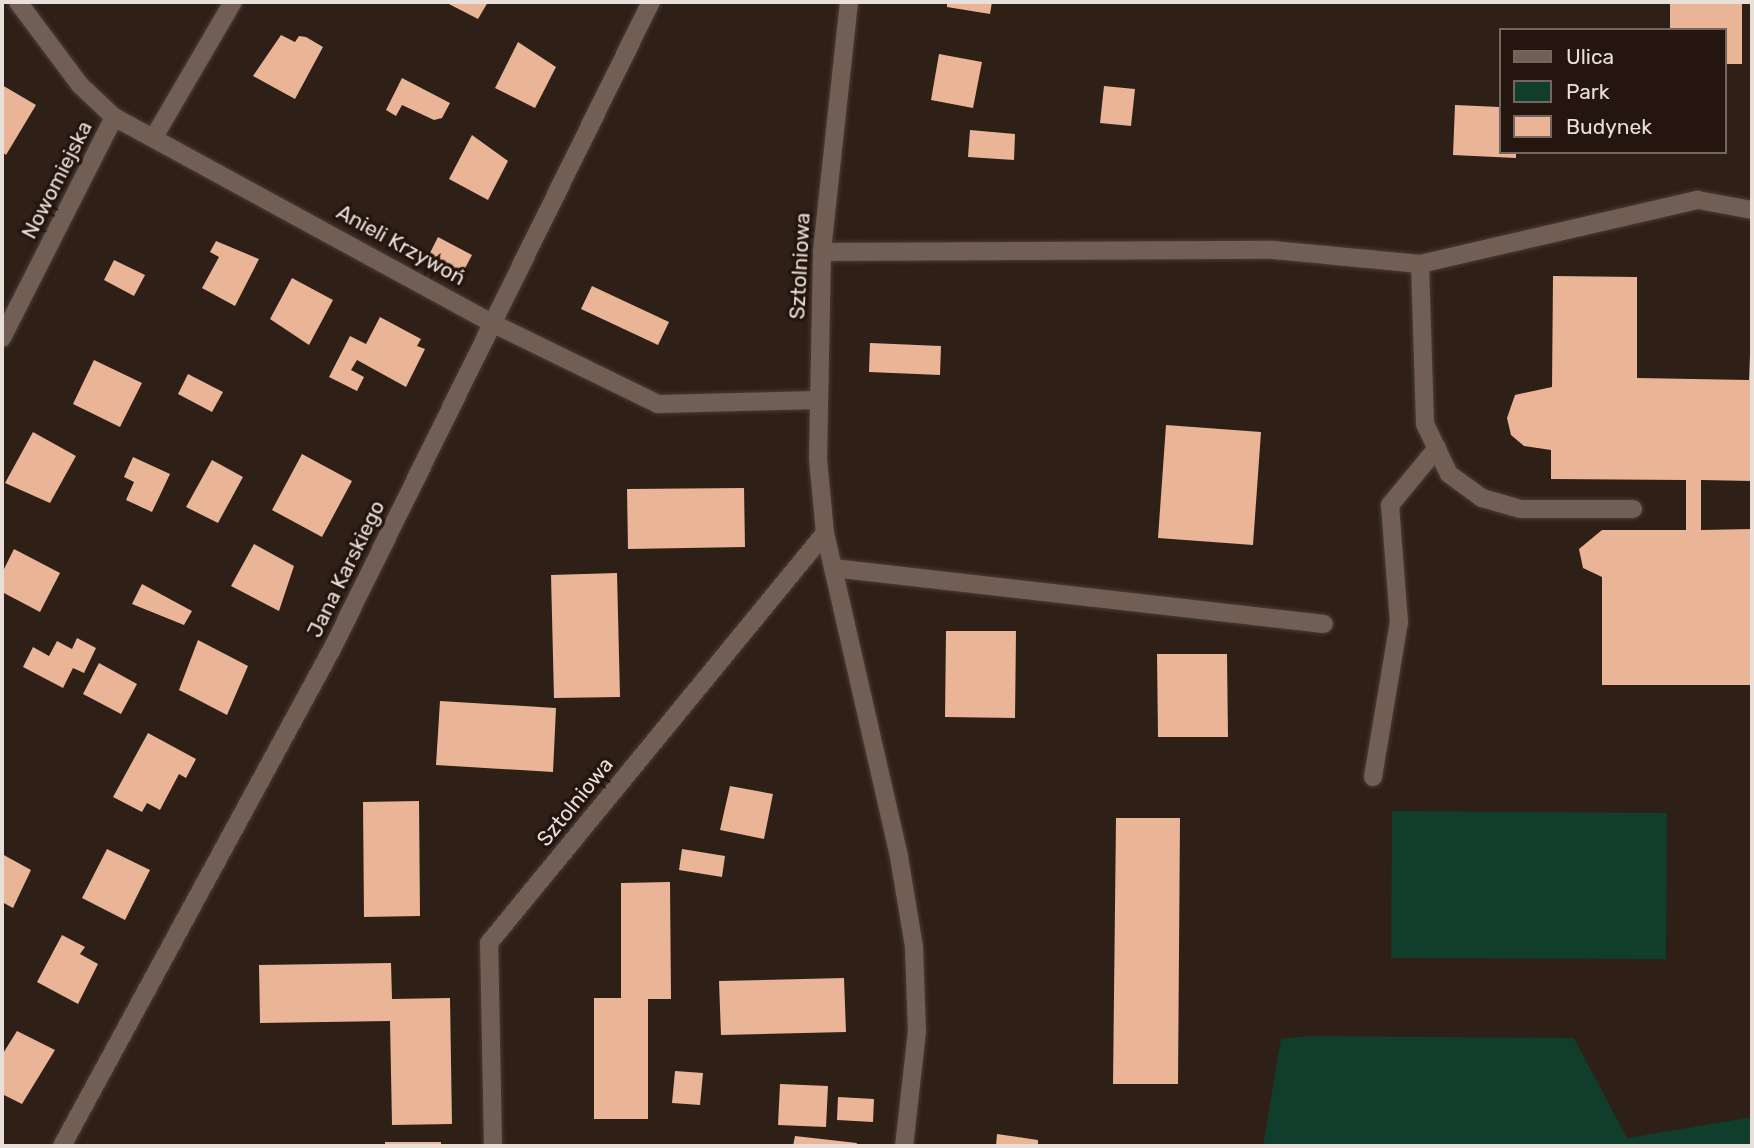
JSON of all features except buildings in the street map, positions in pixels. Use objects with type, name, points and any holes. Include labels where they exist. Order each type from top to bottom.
[{"type":"street","name":"Anieli Krzywoń","points":[[18,2],[80,85],[114,117],[492,323],[658,404],[819,400]]},
{"type":"street","points":[[154,137],[233,2]]},
{"type":"street","name":"Jana Karskiego","points":[[62,1146],[333,647],[651,2]]},
{"type":"street","name":"Sztolniowa","points":[[849,2],[822,252],[819,400],[825,534],[899,857],[914,947],[917,1031],[904,1146]]},
{"type":"street","name":"Nowomiejska","points":[[2,338],[114,117]]},
{"type":"street","points":[[822,252],[1272,250],[1420,264],[1698,200],[1752,210]]},
{"type":"street","points":[[1420,264],[1425,424],[1449,474],[1482,498],[1520,509],[1633,509]]},
{"type":"street","points":[[1373,777],[1399,622],[1390,505],[1437,448]]},
{"type":"street","name":"Sztolniowa","points":[[493,1146],[489,943],[825,534]]},
{"type":"street","points":[[833,568],[1324,624]]},
{"type":"green space","points":[[1392,811],[1667,813],[1666,959],[1391,958]]},
{"type":"green space","points":[[1310,1036],[1574,1038],[1627,1138],[1752,1117],[1752,1146],[1263,1146],[1281,1039]]}]
